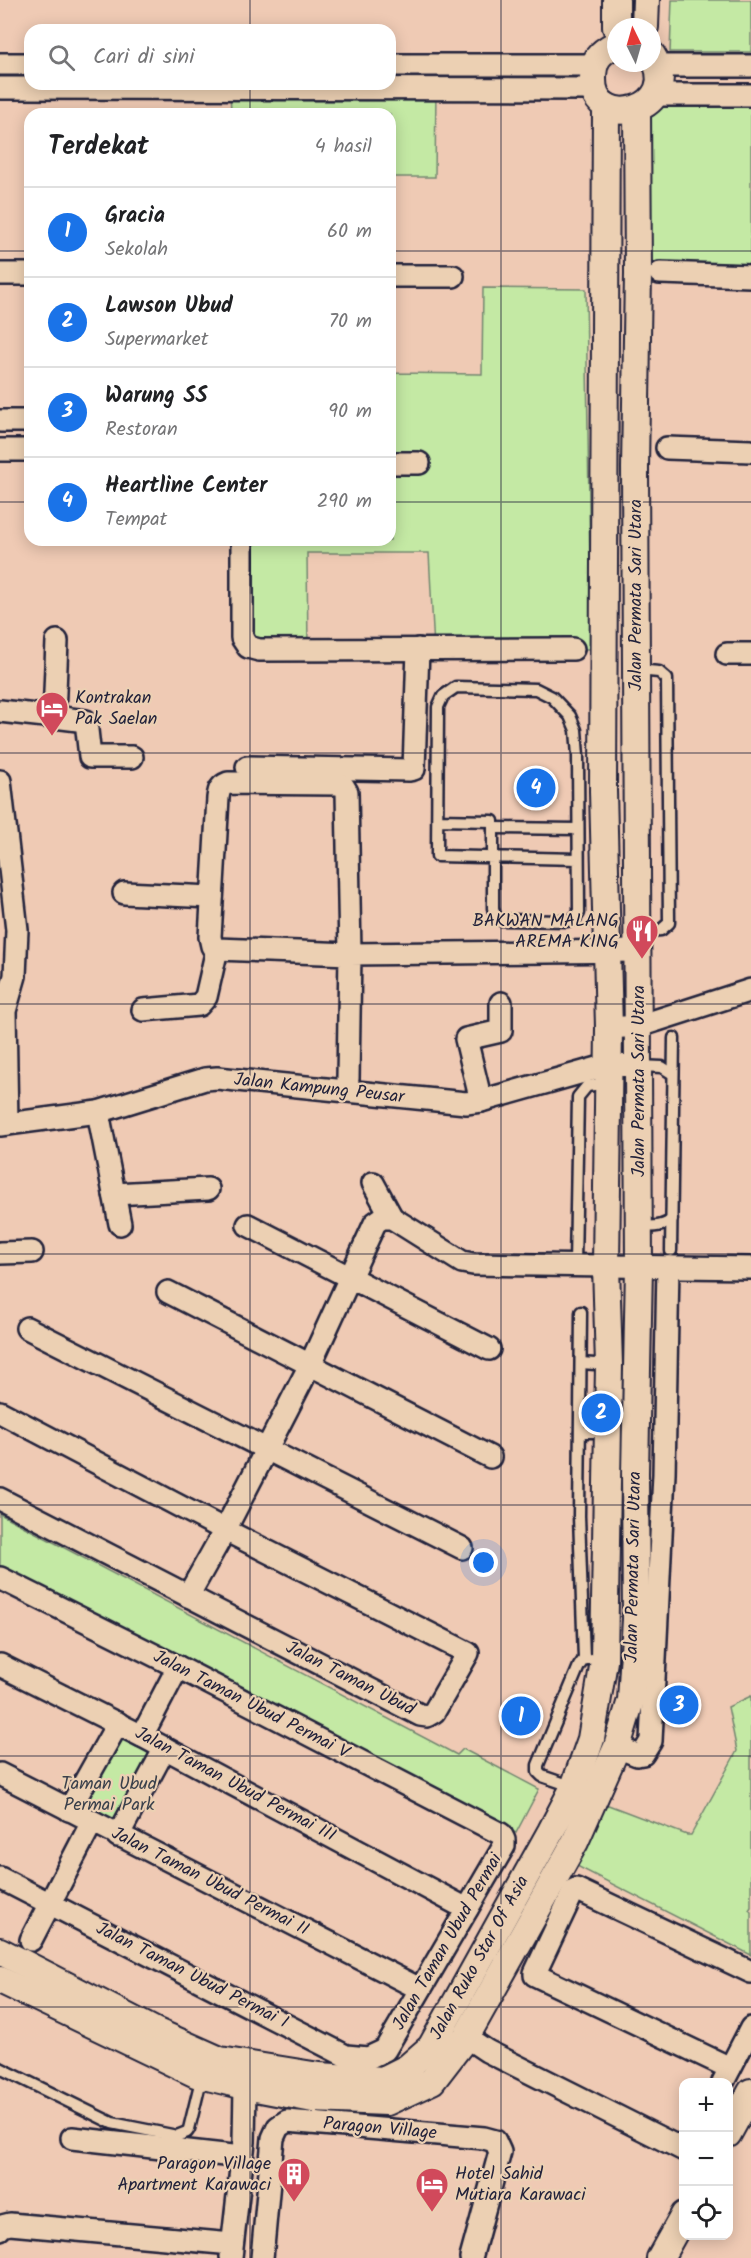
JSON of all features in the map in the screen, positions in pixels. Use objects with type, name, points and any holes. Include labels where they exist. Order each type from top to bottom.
[{"type":"street","points":[[616,0],[616,18]]},
{"type":"street","points":[[645,18],[646,0]]},
{"type":"street","points":[[597,87],[602,52],[607,49]]},
{"type":"street","points":[[661,60],[751,66]]},
{"type":"street","points":[[0,64],[24,64]]},
{"type":"street","points":[[396,66],[597,87],[621,112],[646,102],[751,95]]},
{"type":"street","name":"Jalan Permata Sari Utara","points":[[613,1754],[631,1700],[636,1619],[634,1473],[639,1266],[639,942],[635,468],[638,273],[646,102],[660,80],[658,72]]},
{"type":"street","points":[[396,87],[597,87]]},
{"type":"street","name":"Jalan Permata Sari Utara","points":[[591,1739],[594,1660],[592,1516],[608,1432],[609,1365],[606,1266],[609,1028],[605,950],[591,791],[603,653],[597,87]]},
{"type":"street","points":[[0,88],[24,88]]},
{"type":"street","points":[[660,273],[751,276]]},
{"type":"street","points":[[0,274],[24,274]]},
{"type":"street","points":[[396,276],[453,276]]},
{"type":"street","points":[[0,421],[24,421]]},
{"type":"street","points":[[667,448],[751,451]]},
{"type":"street","points":[[0,450],[24,450]]},
{"type":"street","points":[[396,463],[419,464]]},
{"type":"street","points":[[242,546],[242,638],[248,647],[259,650],[573,649]]},
{"type":"street","points":[[54,717],[57,641]]},
{"type":"street","points":[[248,767],[414,769],[418,649]]},
{"type":"street","points":[[603,653],[636,662]]},
{"type":"street","points":[[727,654],[751,654]]},
{"type":"street","points":[[0,711],[86,721],[90,757],[132,758]]},
{"type":"street","points":[[0,781],[17,930],[15,976],[5,1011],[3,1125]]},
{"type":"street","points":[[348,1079],[350,954],[347,792],[340,784],[228,783],[223,785],[219,789],[218,798],[210,937],[212,946],[217,949],[350,954],[605,950],[639,942]]},
{"type":"street","points":[[124,893],[212,897]]},
{"type":"street","points":[[143,1010],[199,1005],[206,997],[217,949]]},
{"type":"street","points":[[609,1028],[639,1026],[751,990]]},
{"type":"street","points":[[481,1101],[466,1039],[501,1031],[501,1004]]},
{"type":"street","name":"Jalan Kampung Peusar","points":[[3,1125],[98,1112],[205,1079],[217,1078],[454,1103],[481,1101],[639,1066]]},
{"type":"street","points":[[98,1112],[120,1224]]},
{"type":"street","points":[[373,1183],[392,1218],[462,1262],[639,1266],[670,1259],[751,1268]]},
{"type":"street","points":[[114,1194],[208,1189]]},
{"type":"street","points":[[188,1596],[225,1530],[310,1365],[375,1223],[382,1218],[392,1218]]},
{"type":"street","points":[[248,1225],[489,1349]]},
{"type":"street","points":[[0,1253],[32,1252]]},
{"type":"street","points":[[613,1754],[644,1754],[651,1741],[664,1474],[670,1259]]},
{"type":"street","points":[[168,1292],[490,1458]]},
{"type":"street","points":[[27,1328],[462,1548]]},
{"type":"street","name":"Jalan Taman Ubud","points":[[0,1412],[225,1530],[468,1653],[434,1712],[427,1716],[420,1715],[0,1499]]},
{"type":"street","points":[[634,1473],[664,1474]]},
{"type":"street","name":"Jalan Taman Ubud Permai V","points":[[0,1578],[501,1834]]},
{"type":"street","name":"Jalan Taman Ubud Permai III","points":[[0,1665],[118,1723],[467,1909]]},
{"type":"street","points":[[142,1736],[178,1667]]},
{"type":"street","points":[[69,1810],[118,1723]]},
{"type":"street","name":"Jalan Ruko Star Of Asia","points":[[17,1950],[155,2031],[220,2060],[319,2076],[383,2080],[407,2068],[431,2047],[574,1787],[591,1739]]},
{"type":"street","points":[[118,1836],[165,1748]]},
{"type":"street","name":"Jalan Ruko Star Of Asia","points":[[4,1982],[196,2074],[313,2099],[387,2102],[432,2081],[466,2037],[575,1842],[613,1754]]},
{"type":"street","name":"Jalan Taman Ubud Permai II","points":[[0,1774],[420,1989]]},
{"type":"street","points":[[4,1982],[17,1950],[49,1903],[92,1822]]},
{"type":"street","points":[[551,1831],[575,1842]]},
{"type":"street","name":"Jalan Taman Ubud Permai","points":[[385,2050],[504,1846],[501,1834]]},
{"type":"street","name":"Jalan Taman Ubud Permai I","points":[[0,1878],[346,2056],[368,2058],[385,2050]]},
{"type":"street","points":[[751,1972],[575,1889],[534,1974],[726,2075],[751,2028]]},
{"type":"street","points":[[466,2037],[487,2051],[679,2147]]},
{"type":"street","points":[[0,2229],[10,2224],[231,2251],[242,2157],[244,2086]]},
{"type":"street","points":[[739,2124],[751,2092]]},
{"type":"street","name":"Paragon Village","points":[[262,2258],[273,2138],[278,2127],[287,2121],[484,2138],[495,2141],[500,2152],[471,2258]]},
{"type":"street","points":[[72,2138],[242,2157]]},
{"type":"street","points":[[660,2258],[679,2224]]},
{"type":"lane","points":[[438,820],[493,821],[494,856],[493,908],[495,916],[501,920],[567,921],[575,919],[579,913],[579,829],[591,791],[576,730],[570,716],[560,702],[536,689],[456,687],[443,696],[438,707],[437,856],[494,856],[578,859]]},
{"type":"lane","points":[[493,828],[579,829]]},
{"type":"lane","points":[[670,1259],[674,1038]]},
{"type":"lane","points":[[639,1066],[662,1067],[673,1074]]},
{"type":"lane","points":[[575,1265],[578,1097],[587,1086],[608,1074]]},
{"type":"lane","points":[[639,1227],[662,1226],[668,1224],[672,1219]]},
{"type":"lane","points":[[581,1312],[580,1432],[592,1516]]},
{"type":"lane","points":[[581,1363],[609,1365]]},
{"type":"lane","points":[[580,1432],[608,1432]]},
{"type":"lane","points":[[574,1787],[542,1776],[538,1772],[538,1765],[579,1666],[594,1660]]},
{"type":"lane","points":[[0,2068],[112,2123],[177,2136],[187,2133],[189,2129],[200,2084],[196,2074]]},
{"type":"green space","points":[[672,0],[751,0],[751,52],[670,52]]},
{"type":"green space","points":[[436,88],[435,177],[396,177],[396,108],[231,108],[230,90]]},
{"type":"green space","points":[[655,95],[751,95],[751,276],[638,273],[637,110]]},
{"type":"green space","points":[[483,288],[586,289],[591,649],[434,649],[429,553],[307,553],[308,650],[248,647],[242,546],[396,546],[396,373],[482,374]]},
{"type":"green space","points":[[0,1514],[457,1755],[463,1749],[539,1789],[516,1833],[0,1572]]},
{"type":"green space","points":[[751,1696],[751,1907],[749,1910],[751,1912],[751,1955],[571,1863],[603,1803],[691,1835],[737,1751],[728,1707]]},
{"type":"green space","name":"Taman Ubud Permai Park","points":[[118,1723],[165,1748],[118,1836],[69,1810]]},
{"type":"place","name":"Kontrakan Pak Saelan","points":[[52,737]]},
{"type":"place","name":"Heartline Center","points":[[536,788]]},
{"type":"place","name":"BAKWAN MALANG AREMA KING","points":[[642,960]]},
{"type":"place","name":"Lawson Ubud","points":[[601,1413]]},
{"type":"place","name":"Warung SS","points":[[679,1705]]},
{"type":"place","name":"Gracia","points":[[521,1716]]},
{"type":"place","name":"Paragon Village Apartment Karawaci","points":[[294,2203]]},
{"type":"place","name":"Hotel Sahid Mutiara Karawaci","points":[[432,2213]]}]
